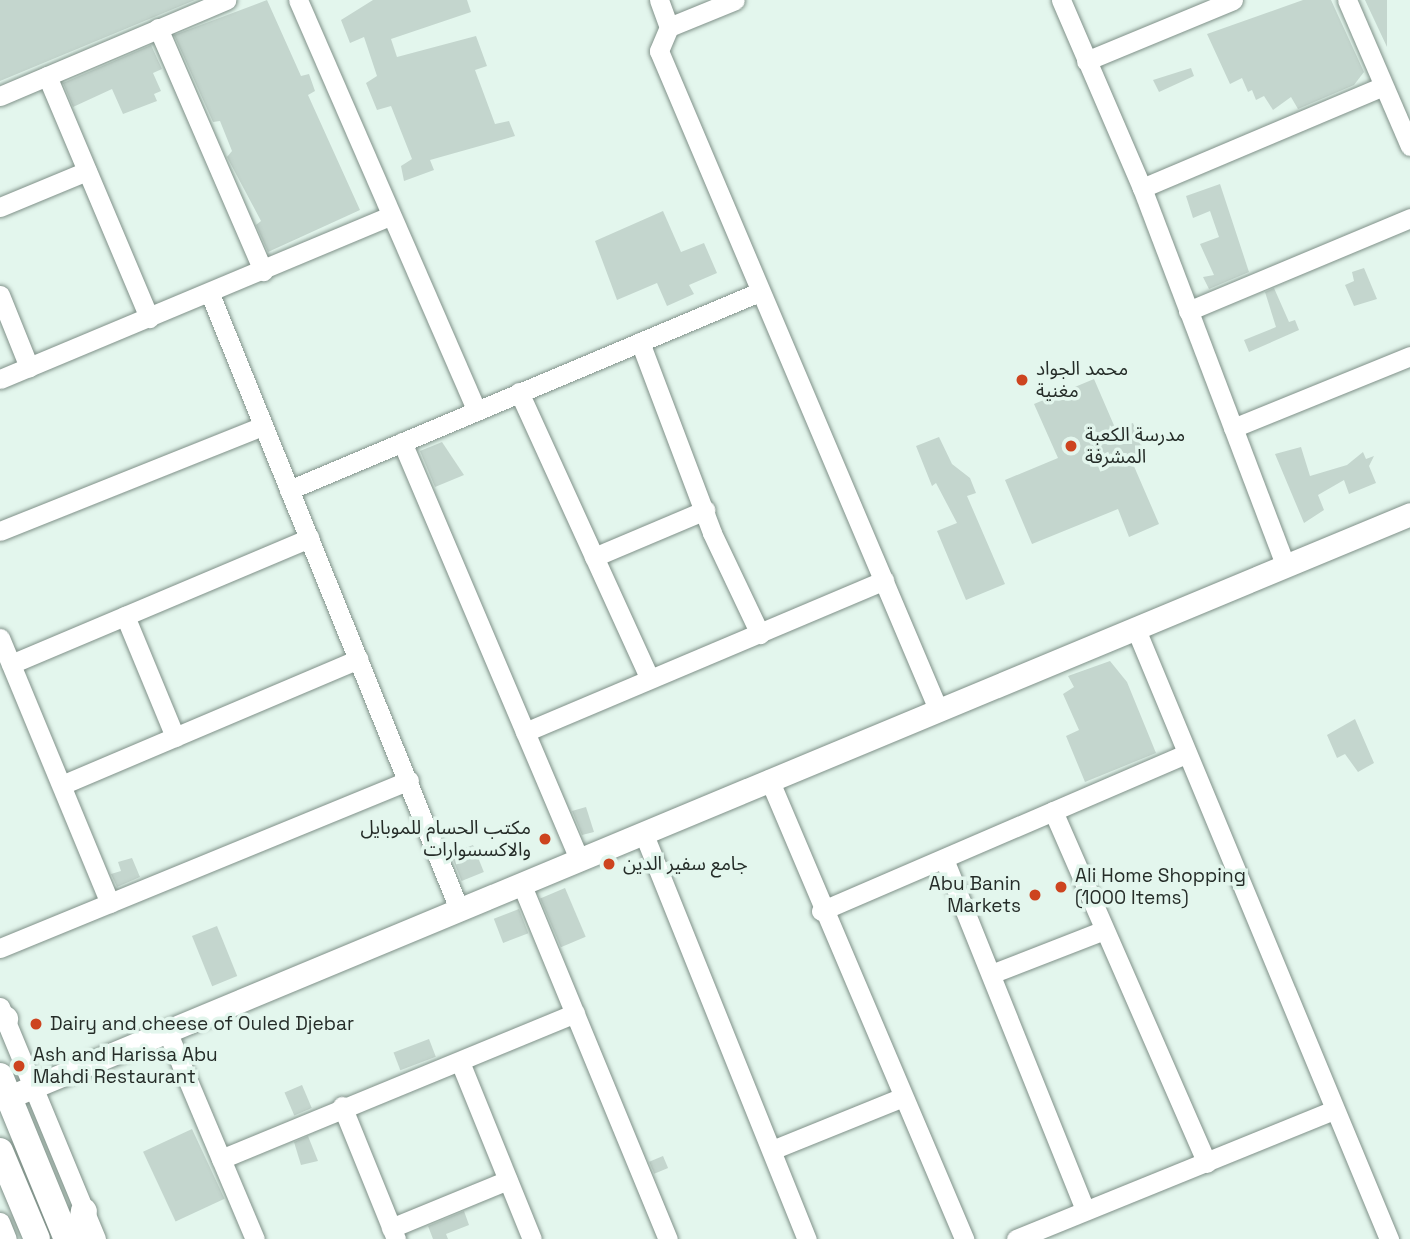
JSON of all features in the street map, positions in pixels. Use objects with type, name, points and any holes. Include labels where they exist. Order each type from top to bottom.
[{"type":"main road","points":[[14,1087],[67,1239]]},
{"type":"main road","points":[[0,1151],[37,1239]]},
{"type":"main road","points":[[79,1239],[83,1210]]},
{"type":"street","points":[[0,96],[226,0]]},
{"type":"street","points":[[298,0],[388,217],[477,411]]},
{"type":"street","points":[[659,0],[669,27],[659,51],[937,707]]},
{"type":"street","points":[[669,27],[735,0]]},
{"type":"street","points":[[1061,0],[1142,188],[1285,564]]},
{"type":"street","points":[[1347,0],[1381,88],[1410,146]]},
{"type":"street","points":[[1086,61],[1230,1]]},
{"type":"street","points":[[158,29],[263,271]]},
{"type":"street","points":[[47,76],[149,318]]},
{"type":"street","points":[[1142,188],[1381,88]]},
{"type":"street","points":[[0,207],[87,171]]},
{"type":"street","points":[[0,379],[210,294],[388,217]]},
{"type":"street","points":[[1188,311],[1410,218]]},
{"type":"street","points":[[289,490],[759,292]]},
{"type":"street","points":[[210,294],[262,426],[410,780],[459,909]]},
{"type":"street","points":[[0,295],[29,368]]},
{"type":"street","points":[[640,342],[705,510],[760,634]]},
{"type":"street","points":[[1233,428],[1410,356]]},
{"type":"street","points":[[519,392],[650,679]]},
{"type":"street","points":[[0,531],[262,426]]},
{"type":"street","points":[[402,442],[579,859]]},
{"type":"street","points":[[594,557],[705,510]]},
{"type":"street","points":[[14,1087],[167,1031],[937,707],[1410,514]]},
{"type":"street","points":[[11,664],[309,538]]},
{"type":"street","points":[[525,732],[884,580]]},
{"type":"street","points":[[125,616],[175,737]]},
{"type":"street","points":[[1135,627],[1184,755],[1268,946],[1331,1111],[1387,1238]]},
{"type":"street","points":[[0,638],[64,784],[110,903]]},
{"type":"street","points":[[64,784],[359,659]]},
{"type":"street","points":[[821,911],[1184,755]]},
{"type":"street","points":[[769,779],[821,911],[964,1239]]},
{"type":"street","points":[[0,948],[410,780]]},
{"type":"street","points":[[1053,811],[1102,931],[1207,1163]]},
{"type":"street","points":[[643,832],[807,1239]]},
{"type":"street","points":[[944,859],[1085,1210]]},
{"type":"street","points":[[521,883],[668,1239]]},
{"type":"street","points":[[991,974],[1102,931]]},
{"type":"street","points":[[221,1159],[575,1013]]},
{"type":"street","points":[[2,1014],[14,1087],[83,1210],[96,1239]]},
{"type":"street","points":[[167,1031],[255,1239]]},
{"type":"street","points":[[460,1062],[532,1239]]},
{"type":"street","points":[[772,1150],[903,1097]]},
{"type":"street","points":[[342,1107],[394,1233],[508,1181]]},
{"type":"street","points":[[1016,1239],[1331,1111]]},
{"type":"building","points":[[0,0],[195,0],[0,81]]},
{"type":"building","points":[[267,0],[301,76],[309,74],[315,91],[308,95],[360,210],[268,252],[256,225],[261,221],[227,157],[232,151],[220,121],[213,122],[174,35]]},
{"type":"building","points":[[373,0],[467,0],[471,12],[391,39],[397,57],[476,36],[487,66],[475,70],[495,124],[509,121],[515,136],[430,160],[434,170],[404,181],[401,166],[412,159],[391,106],[377,110],[366,83],[377,76],[364,37],[350,43],[341,20]]},
{"type":"building","points":[[1303,0],[1331,0],[1364,72],[1354,85],[1298,109],[1291,97],[1273,110],[1264,96],[1256,100],[1252,90],[1248,92],[1242,78],[1230,84],[1207,34]]},
{"type":"building","points":[[1365,0],[1387,0],[1387,47]]},
{"type":"building","points":[[151,45],[162,69],[153,73],[161,91],[154,94],[157,101],[123,114],[112,89],[73,107],[63,83]]},
{"type":"building","points":[[1191,68],[1194,76],[1159,92],[1153,80]]},
{"type":"building","points":[[1220,184],[1249,272],[1209,289],[1203,277],[1214,275],[1200,244],[1219,237],[1210,211],[1193,218],[1186,196]]},
{"type":"building","points":[[663,211],[681,252],[704,243],[717,273],[689,285],[694,294],[667,306],[657,283],[617,300],[595,241]]},
{"type":"building","points":[[1364,268],[1377,299],[1354,306],[1345,285],[1354,281],[1352,272]]},
{"type":"building","points":[[1274,288],[1289,322],[1295,320],[1299,330],[1249,352],[1244,340],[1276,327],[1265,292]]},
{"type":"building","points":[[1094,379],[1116,430],[1133,423],[1144,451],[1130,457],[1159,524],[1129,537],[1118,509],[1032,544],[1005,480],[1058,458],[1034,404]]},
{"type":"building","points":[[939,437],[952,464],[970,478],[976,493],[967,496],[1005,584],[966,600],[937,531],[957,523],[936,483],[932,486],[916,446]]},
{"type":"building","points":[[442,442],[464,475],[435,487],[420,451]]},
{"type":"building","points":[[1301,447],[1310,476],[1347,465],[1363,452],[1366,459],[1374,456],[1369,466],[1376,483],[1349,494],[1344,480],[1318,495],[1324,510],[1304,523],[1275,454]]},
{"type":"building","points":[[1110,661],[1127,682],[1156,753],[1085,782],[1066,736],[1079,730],[1063,694],[1074,687],[1068,676]]},
{"type":"building","points":[[1355,719],[1374,763],[1358,772],[1345,754],[1337,758],[1327,735]]},
{"type":"building","points":[[586,807],[594,832],[582,835],[572,811]]},
{"type":"building","points":[[473,845],[484,872],[462,881],[451,854]]},
{"type":"building","points":[[132,858],[140,877],[117,887],[111,874],[121,871],[118,862]]},
{"type":"building","points":[[565,888],[586,937],[561,947],[540,899]]},
{"type":"building","points":[[519,909],[528,933],[503,943],[494,919]]},
{"type":"building","points":[[217,926],[237,976],[212,986],[192,936]]},
{"type":"building","points":[[429,1039],[436,1057],[400,1070],[394,1053]]},
{"type":"building","points":[[302,1085],[312,1108],[294,1115],[285,1092]]},
{"type":"building","points":[[192,1129],[225,1199],[176,1222],[143,1152]]},
{"type":"building","points":[[308,1136],[318,1161],[301,1165],[294,1142]]},
{"type":"building","points":[[663,1156],[668,1168],[654,1174],[649,1162]]},
{"type":"building","points":[[464,1211],[469,1225],[446,1234],[448,1239],[433,1239],[428,1226]]},
{"type":"place","name":"محمد الجواد مغنية","points":[[1022,380]]},
{"type":"place","name":"مدرسة الكعبة المشرفة","points":[[1071,446]]},
{"type":"place","name":"مكتب الحسام للموبايل والاكسسوارات","points":[[545,839]]},
{"type":"place","name":"جامع سفير الدين","points":[[609,864]]},
{"type":"place","name":"Ali Home Shopping (1000 Items)","points":[[1061,887]]},
{"type":"place","name":"Abu Banin Markets","points":[[1035,895]]},
{"type":"place","name":"Dairy and cheese of Ouled Djebar","points":[[36,1024]]},
{"type":"place","name":"Ash and Harissa Abu Mahdi Restaurant","points":[[19,1066]]}]
